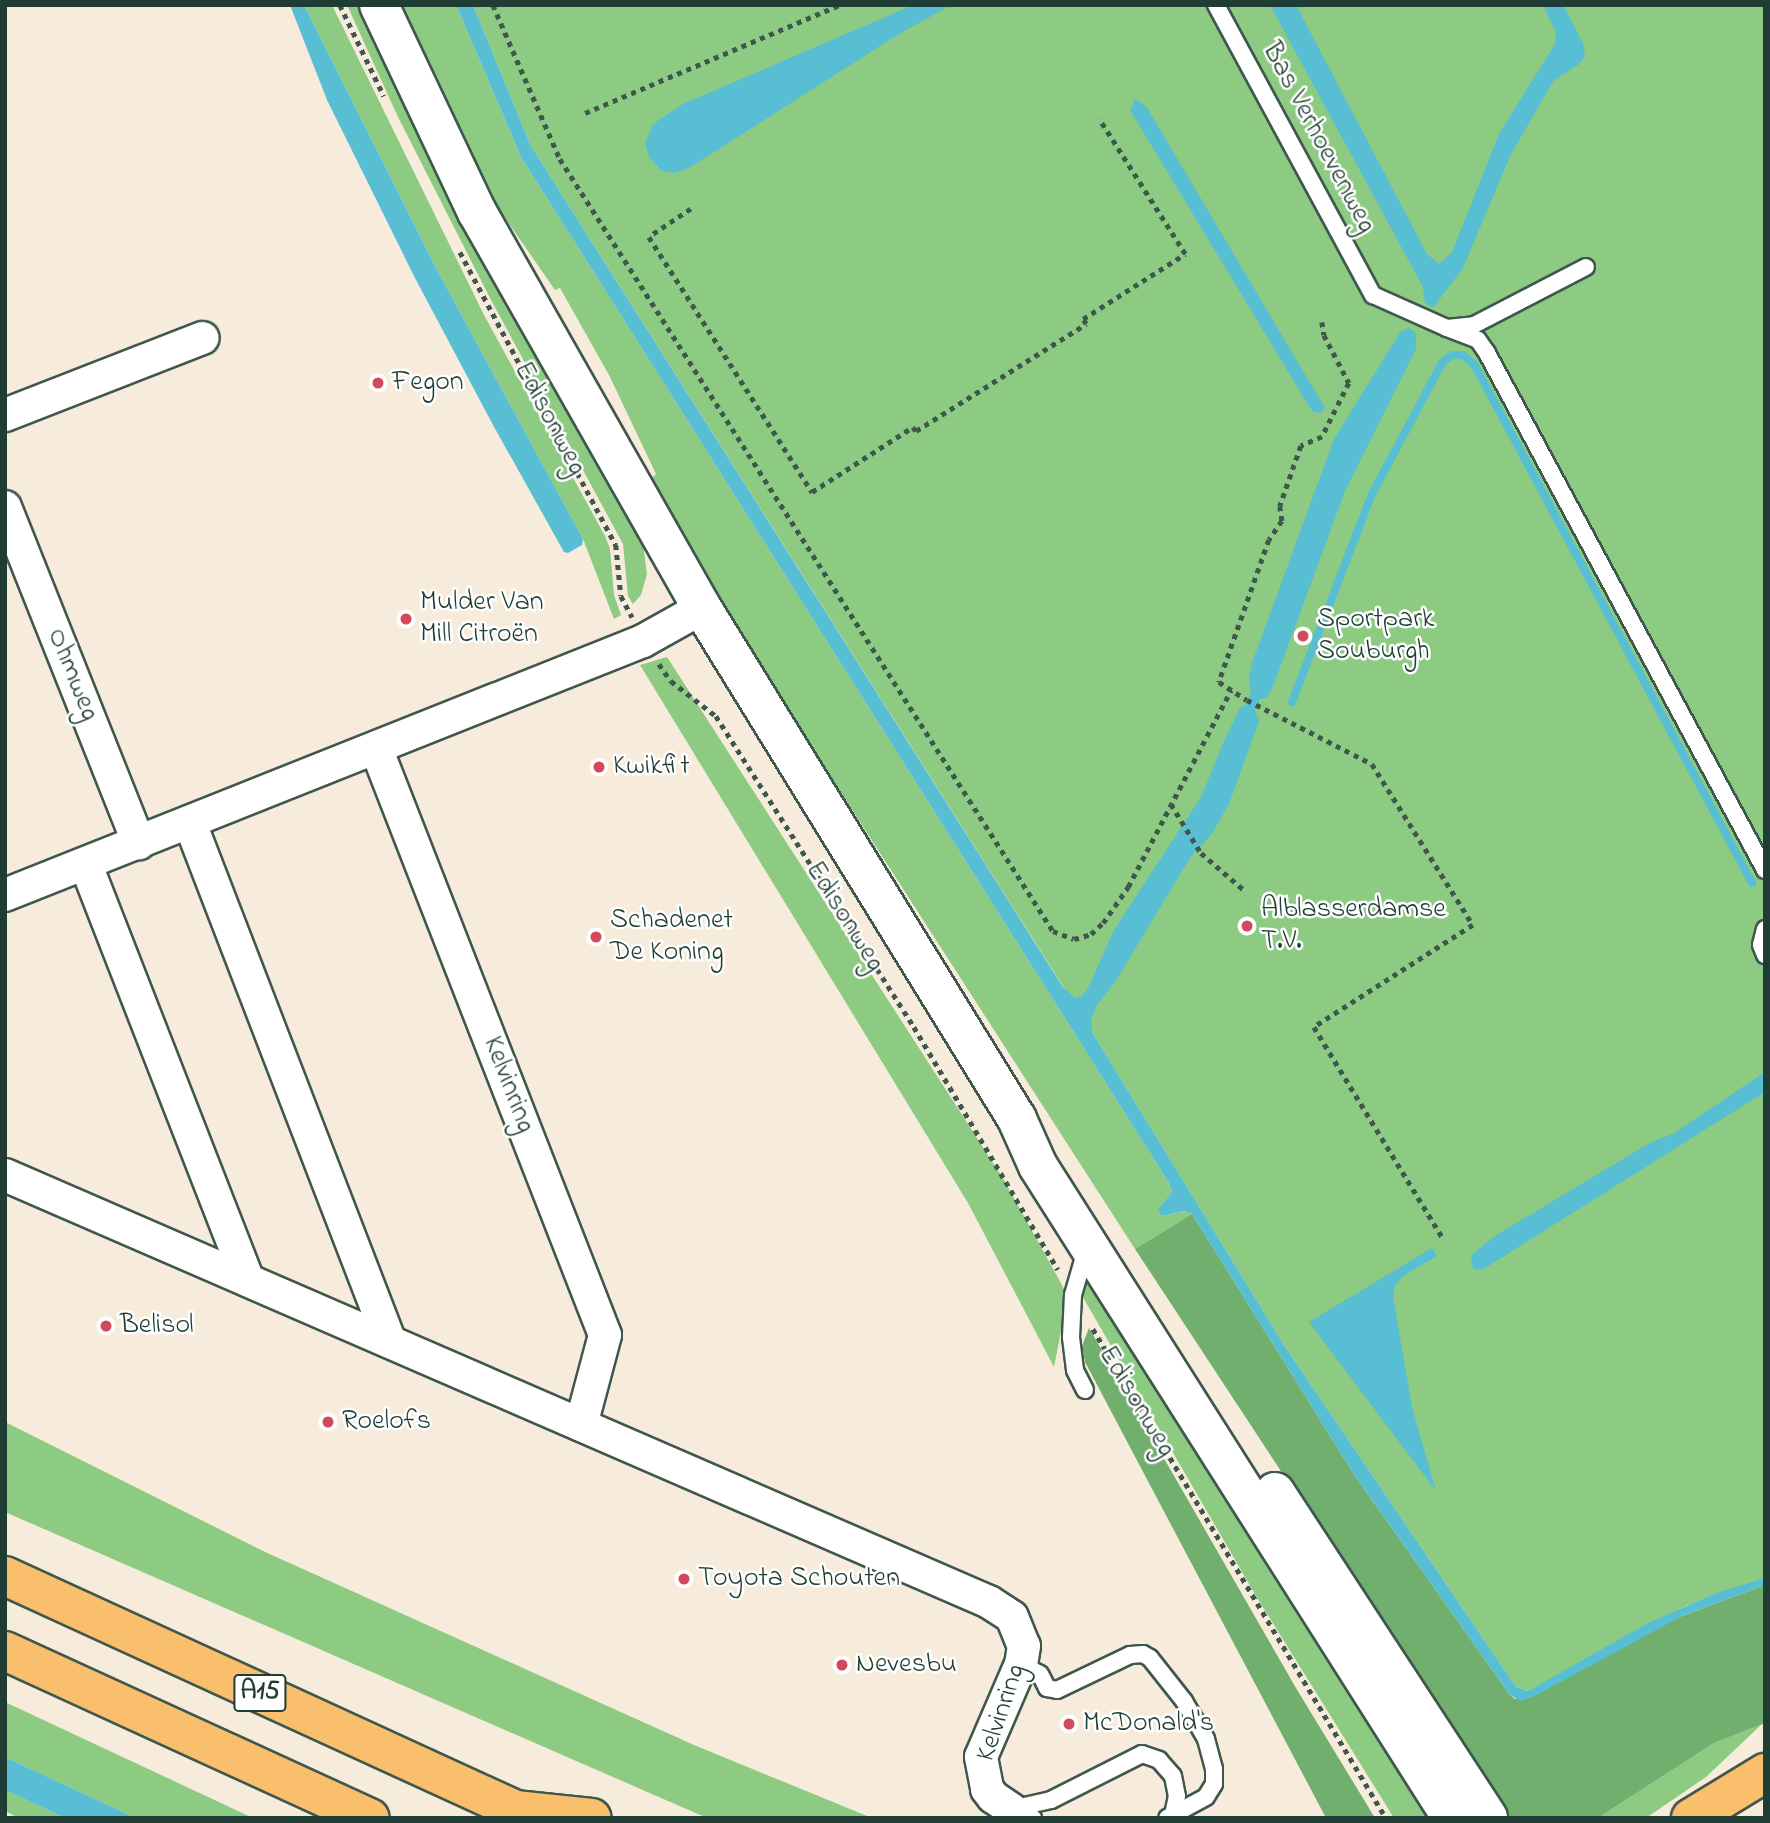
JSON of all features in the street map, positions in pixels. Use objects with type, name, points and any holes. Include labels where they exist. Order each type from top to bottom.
[{"type":"highway","name":"A15","points":[[5,1576],[524,1814],[592,1818]]},
{"type":"highway","name":"A15","points":[[5,1651],[370,1818]]},
{"type":"highway","points":[[1691,1818],[1765,1773]]},
{"type":"street","name":"Edisonweg","points":[[379,5],[477,212],[702,608],[1017,1119],[1038,1166],[1452,1818]]},
{"type":"street","points":[[5,415],[203,338]]},
{"type":"street","name":"Ohmweg","points":[[5,507],[139,843]]},
{"type":"street","points":[[5,895],[643,641],[702,608]]},
{"type":"street","name":"Kelvinring","points":[[376,748],[606,1335],[581,1425]]},
{"type":"street","points":[[190,823],[390,1342]]},
{"type":"street","points":[[86,865],[248,1280]]},
{"type":"street","name":"Edisonweg","points":[[1017,1119],[1049,1156],[1224,1412],[1488,1818]]},
{"type":"street","name":"Kelvinring","points":[[5,1175],[989,1602],[1012,1617],[1024,1646],[1021,1664],[981,1757],[987,1789],[993,1797],[1022,1813]]},
{"type":"lane","name":"Bas Verhoevenweg","points":[[1216,5],[1373,296],[1447,328]]},
{"type":"lane","points":[[1447,328],[1474,325],[1586,267]]},
{"type":"lane","points":[[1447,328],[1478,340],[1487,353],[1765,870]]},
{"type":"lane","points":[[1765,929],[1761,945],[1765,955]]},
{"type":"lane","points":[[1085,1390],[1075,1370],[1072,1352],[1073,1295],[1087,1245]]},
{"type":"lane","points":[[1021,1664],[1040,1674],[1046,1688],[1056,1690],[1130,1655],[1143,1654],[1150,1658],[1184,1701],[1206,1739],[1214,1769],[1214,1784],[1206,1797],[1170,1816]]},
{"type":"lane","points":[[1022,1813],[1142,1754],[1159,1760],[1173,1776],[1177,1796],[1170,1816]]},
{"type":"path","points":[[340,5],[386,102]]},
{"type":"path","points":[[493,5],[560,159],[1054,931],[1074,939],[1091,934],[1103,923],[1128,887],[1231,690]]},
{"type":"path","points":[[585,113],[839,5]]},
{"type":"path","points":[[691,209],[649,237],[812,492],[913,427],[916,431],[1086,324],[1083,319],[1185,254],[1099,119]]},
{"type":"path","name":"Edisonweg","points":[[454,239],[616,545],[621,596],[643,641],[671,681],[716,716],[784,821],[914,1027],[1386,1818]]},
{"type":"path","points":[[1322,321],[1324,335],[1349,383],[1322,437],[1301,446],[1280,506],[1282,521],[1269,540],[1219,682],[1258,706],[1372,764],[1474,925],[1314,1027],[1442,1237]]},
{"type":"path","points":[[1171,804],[1201,853],[1244,890]]},
{"type":"path","points":[[784,821],[792,816]]},
{"type":"green space","points":[[304,5],[332,5],[484,315],[605,536],[610,549],[614,595],[621,615],[614,619],[583,539],[436,268]]},
{"type":"green space","points":[[347,5],[364,5],[505,293],[643,544],[647,574],[641,595],[633,604],[628,596],[623,544],[491,300],[398,117]]},
{"type":"green space","points":[[393,5],[456,5],[521,157],[1169,1183],[1172,1192],[1159,1210],[1162,1216],[1186,1211],[1192,1214],[1135,1249],[728,617],[651,479],[656,474],[609,375],[560,288],[555,290],[485,189]]},
{"type":"green space","name":"Sportpark Souburgh","points":[[473,5],[1765,5],[1765,1578],[1686,1606],[1528,1691],[1516,1687],[1284,1345],[1092,1032],[531,146]]},
{"type":"green space","points":[[667,657],[1004,1180],[1068,1296],[1054,1367],[968,1203],[640,665]]},
{"type":"green space","points":[[1192,1214],[1355,1476],[1510,1695],[1515,1699],[1682,1616],[1765,1585],[1765,1723],[1714,1743],[1598,1818],[1509,1818],[1135,1249]]},
{"type":"green space","points":[[1087,1267],[1436,1818],[1394,1818],[1256,1596],[1081,1294]]},
{"type":"green space","points":[[1089,1328],[1296,1688],[1375,1818],[1326,1818],[1085,1362],[1082,1346]]},
{"type":"green space","points":[[5,1422],[263,1551],[694,1745],[872,1818],[707,1818],[5,1512]]},
{"type":"green space","points":[[5,1702],[253,1818],[136,1818],[5,1757]]},
{"type":"green space","points":[[1762,1724],[1706,1777],[1646,1818],[1598,1818],[1714,1743]]},
{"type":"green space","points":[[5,1790],[65,1818],[19,1818],[5,1811]]},
{"type":"water","points":[[290,5],[304,5],[436,268],[583,539],[582,545],[568,553],[564,552],[493,425],[415,278],[327,100]]},
{"type":"water","points":[[456,5],[473,5],[531,146],[1063,987],[1075,998],[1082,996],[1089,986],[1114,930],[1201,797],[1223,743],[1240,708],[1251,694],[1249,678],[1252,663],[1334,439],[1401,331],[1409,328],[1416,333],[1416,349],[1345,491],[1274,684],[1267,698],[1260,699],[1255,711],[1259,721],[1229,804],[1211,835],[1190,858],[1115,982],[1096,1007],[1091,1020],[1092,1032],[1284,1345],[1516,1687],[1528,1691],[1648,1623],[1719,1592],[1765,1578],[1765,1585],[1682,1616],[1535,1696],[1521,1701],[1510,1695],[1355,1476],[1192,1214],[1185,1211],[1162,1216],[1158,1210],[1172,1192],[1169,1183],[521,157]]},
{"type":"water","points":[[913,5],[951,5],[899,34],[689,168],[675,173],[662,171],[649,157],[645,143],[653,124],[683,104]]},
{"type":"water","points":[[1270,5],[1296,5],[1427,254],[1439,264],[1452,252],[1499,134],[1555,44],[1556,33],[1543,5],[1563,5],[1583,43],[1585,56],[1578,65],[1554,80],[1511,154],[1463,268],[1433,308],[1425,303],[1423,287]]},
{"type":"water","points":[[1135,99],[1146,106],[1325,408],[1320,413],[1313,412],[1307,403],[1130,110]]},
{"type":"water","points":[[1765,1072],[1765,1092],[1482,1270],[1473,1269],[1471,1255],[1498,1234],[1653,1141],[1673,1134]]},
{"type":"water","points":[[1432,1248],[1437,1256],[1403,1276],[1395,1286],[1393,1296],[1412,1407],[1436,1491],[1309,1322]]},
{"type":"water","points":[[5,1757],[136,1818],[65,1818],[5,1790]]},
{"type":"waterway","points":[[1292,702],[1372,494],[1442,363],[1452,355],[1462,355],[1474,364],[1752,883]]},
{"type":"place","name":"Fegon","points":[[378,383]]},
{"type":"place","name":"Mulder Van Mill Citroën","points":[[406,619]]},
{"type":"place","name":"Sportpark Souburgh","points":[[1303,636]]},
{"type":"place","name":"Kwikfit","points":[[599,767]]},
{"type":"place","name":"Alblasserdamse T.V.","points":[[1247,926]]},
{"type":"place","name":"Schadenet De Koning","points":[[596,937]]},
{"type":"place","name":"Belisol","points":[[106,1326]]},
{"type":"place","name":"Roelofs","points":[[328,1422]]},
{"type":"place","name":"Toyota Schouten","points":[[684,1579]]},
{"type":"place","name":"Nevesbu","points":[[842,1665]]},
{"type":"place","name":"McDonald's","points":[[1069,1724]]}]
